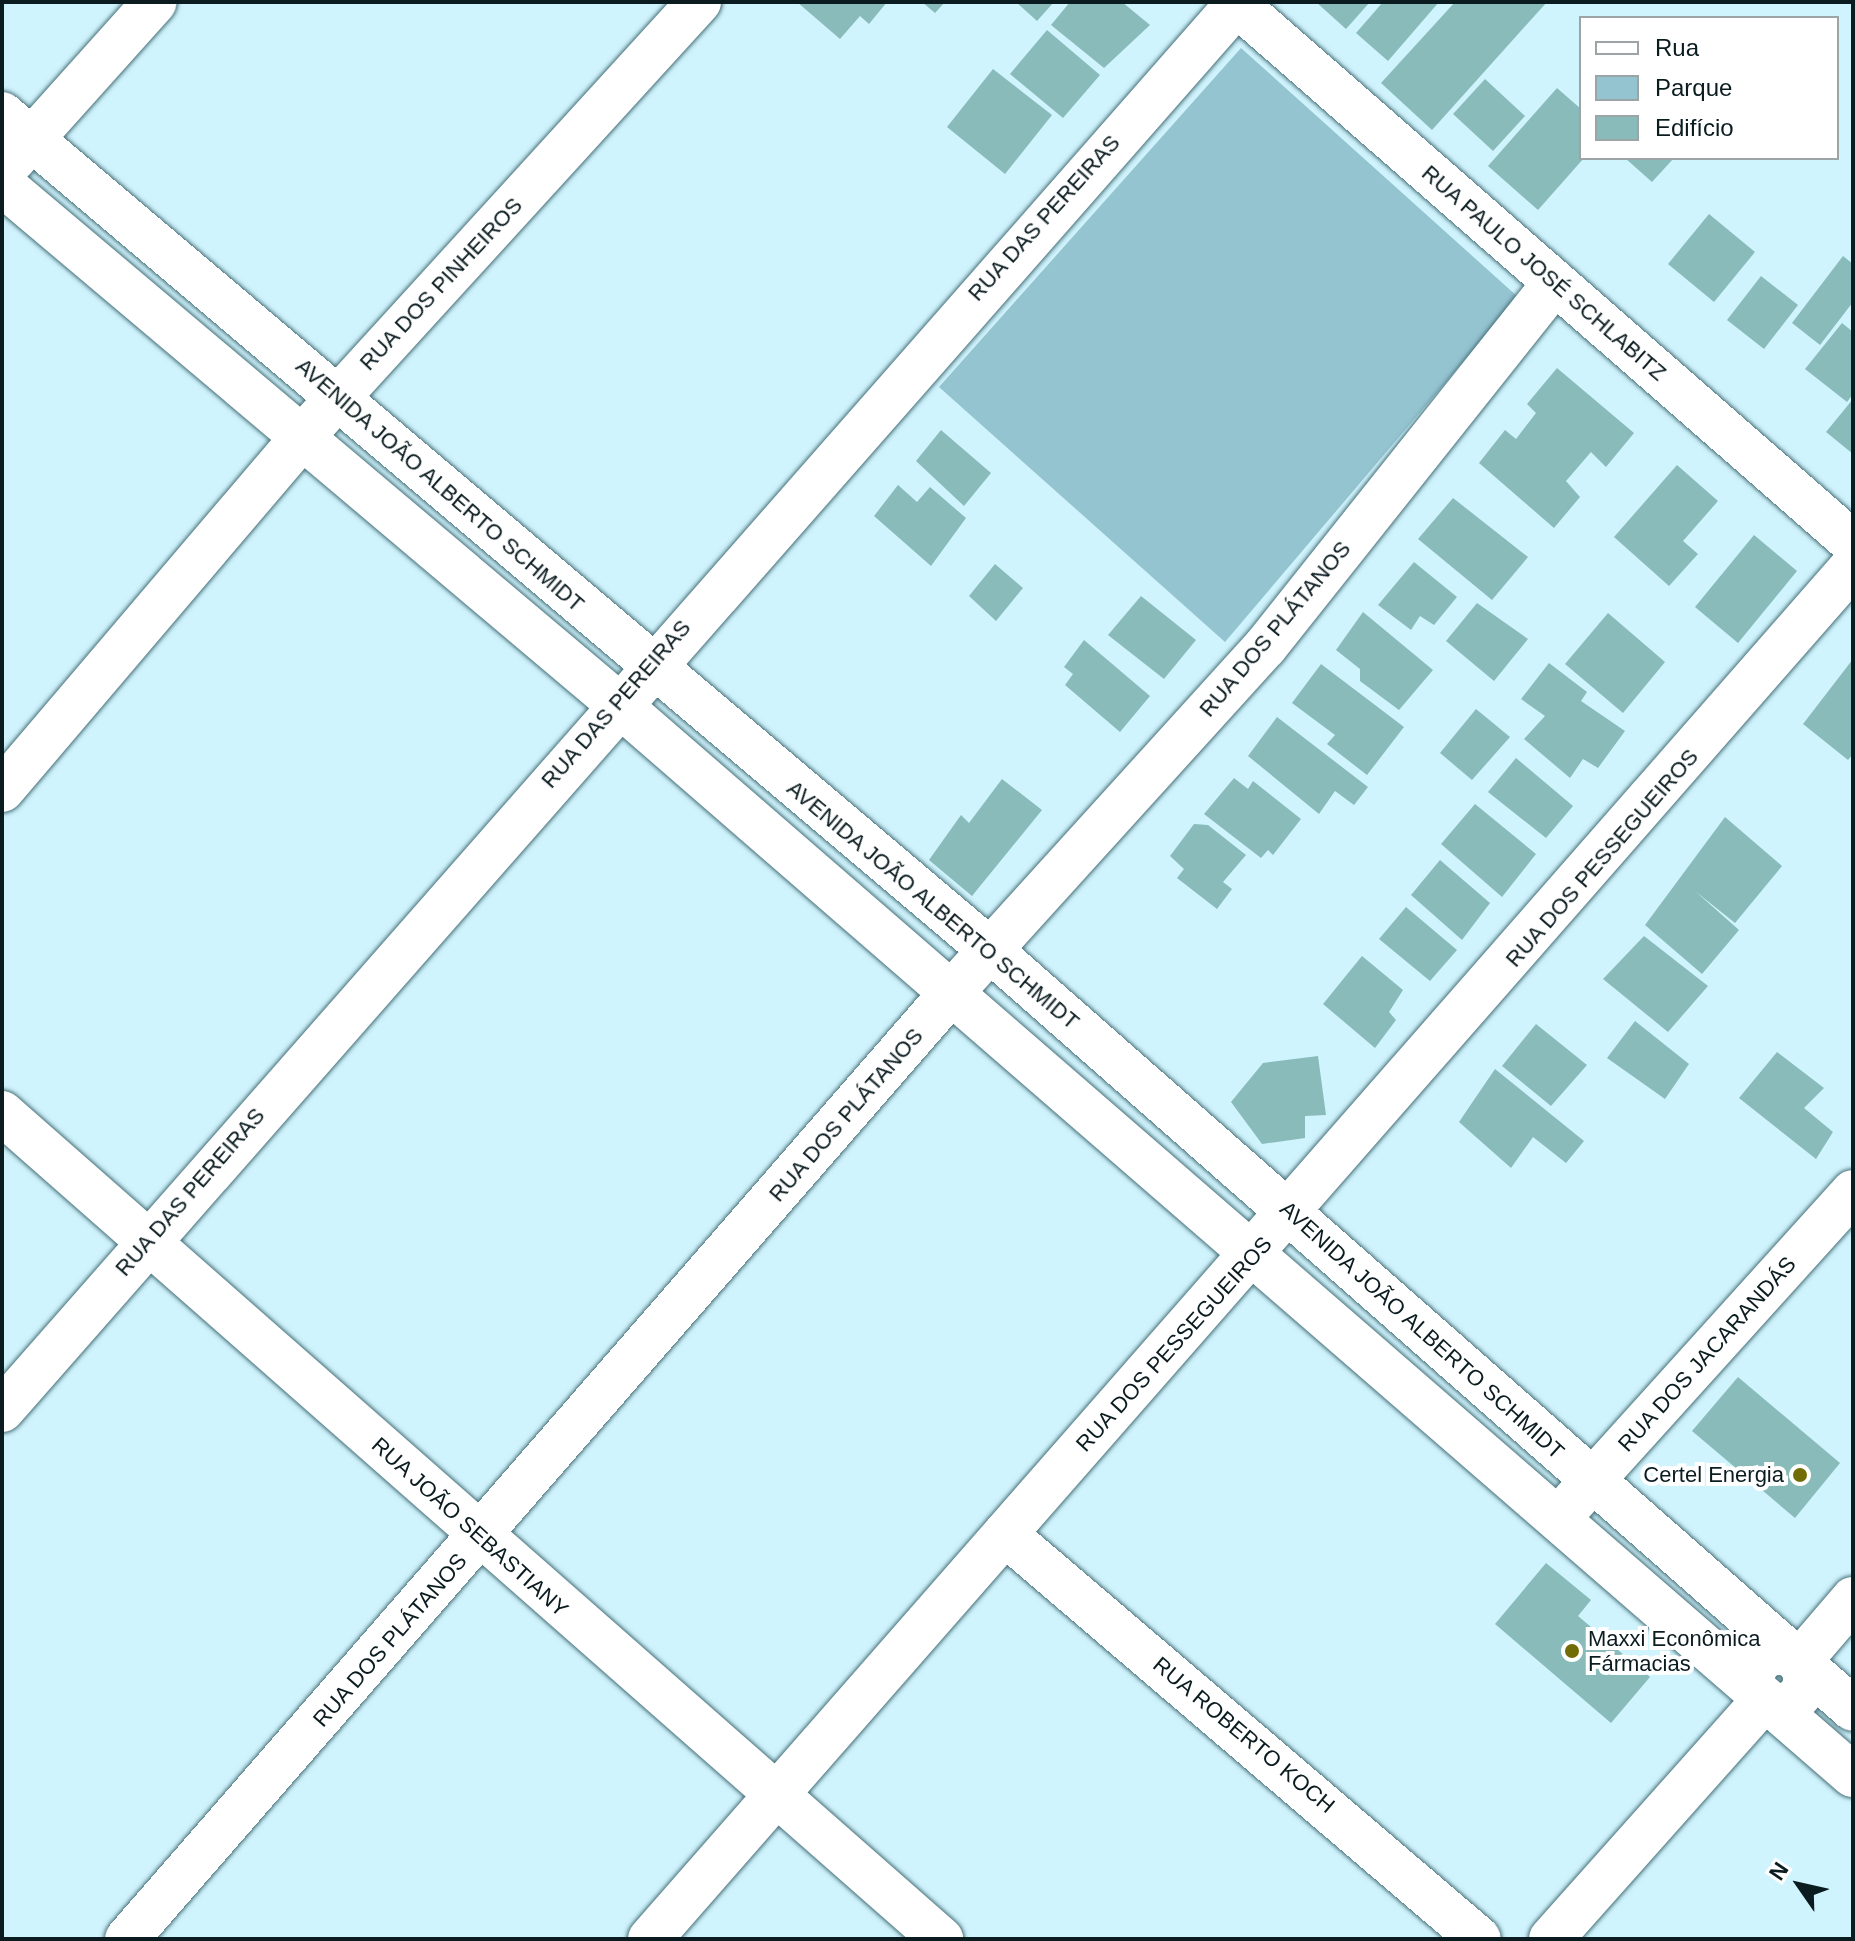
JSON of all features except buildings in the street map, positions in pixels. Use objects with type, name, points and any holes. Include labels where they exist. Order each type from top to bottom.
[{"type":"street","points":[[2,169],[18,127],[155,2]]},
{"type":"street","name":"RUA DOS PINHEIROS","points":[[2,790],[338,396],[699,2]]},
{"type":"street","name":"RUA PAULO JOSÉ SCHLABITZ","points":[[1236,3],[1853,543]]},
{"type":"street","name":"RUA DAS PEREIRAS","points":[[2,1410],[648,666],[1236,3]]},
{"type":"street","name":"AVENIDA JOÃO ALBERTO SCHMIDT","points":[[18,127],[338,396],[648,666],[990,950],[1853,1709]]},
{"type":"street","points":[[2,184],[617,703],[1560,1516],[1764,1700],[1853,1775]]},
{"type":"street","name":"RUA DOS PLÁTANOS","points":[[127,1939],[952,992],[1265,647],[1555,283]]},
{"type":"street","name":"RUA DOS PESSEGUEIROS","points":[[650,1939],[774,1794],[1256,1255],[1290,1212],[1853,566]]},
{"type":"street","name":"RUA JOÃO SEBASTIANY","points":[[2,1113],[150,1239],[480,1537],[941,1939]]},
{"type":"street","name":"RUA DOS JACARANDÁS","points":[[1560,1516],[1853,1192]]},
{"type":"street","name":"RUA ROBERTO KOCH","points":[[1005,1534],[1479,1939]]},
{"type":"street","points":[[1764,1700],[1754,1678],[1760,1661],[1784,1654],[1799,1662],[1853,1599]]},
{"type":"street","points":[[1551,1939],[1764,1700]]},
{"type":"green space","points":[[1241,48],[1518,297],[1225,642],[939,387]]},
{"type":"place","name":"Certel Energia","points":[[1800,1475]]},
{"type":"place","name":"Maxxi Econômica Fármacias","points":[[1572,1651]]}]
